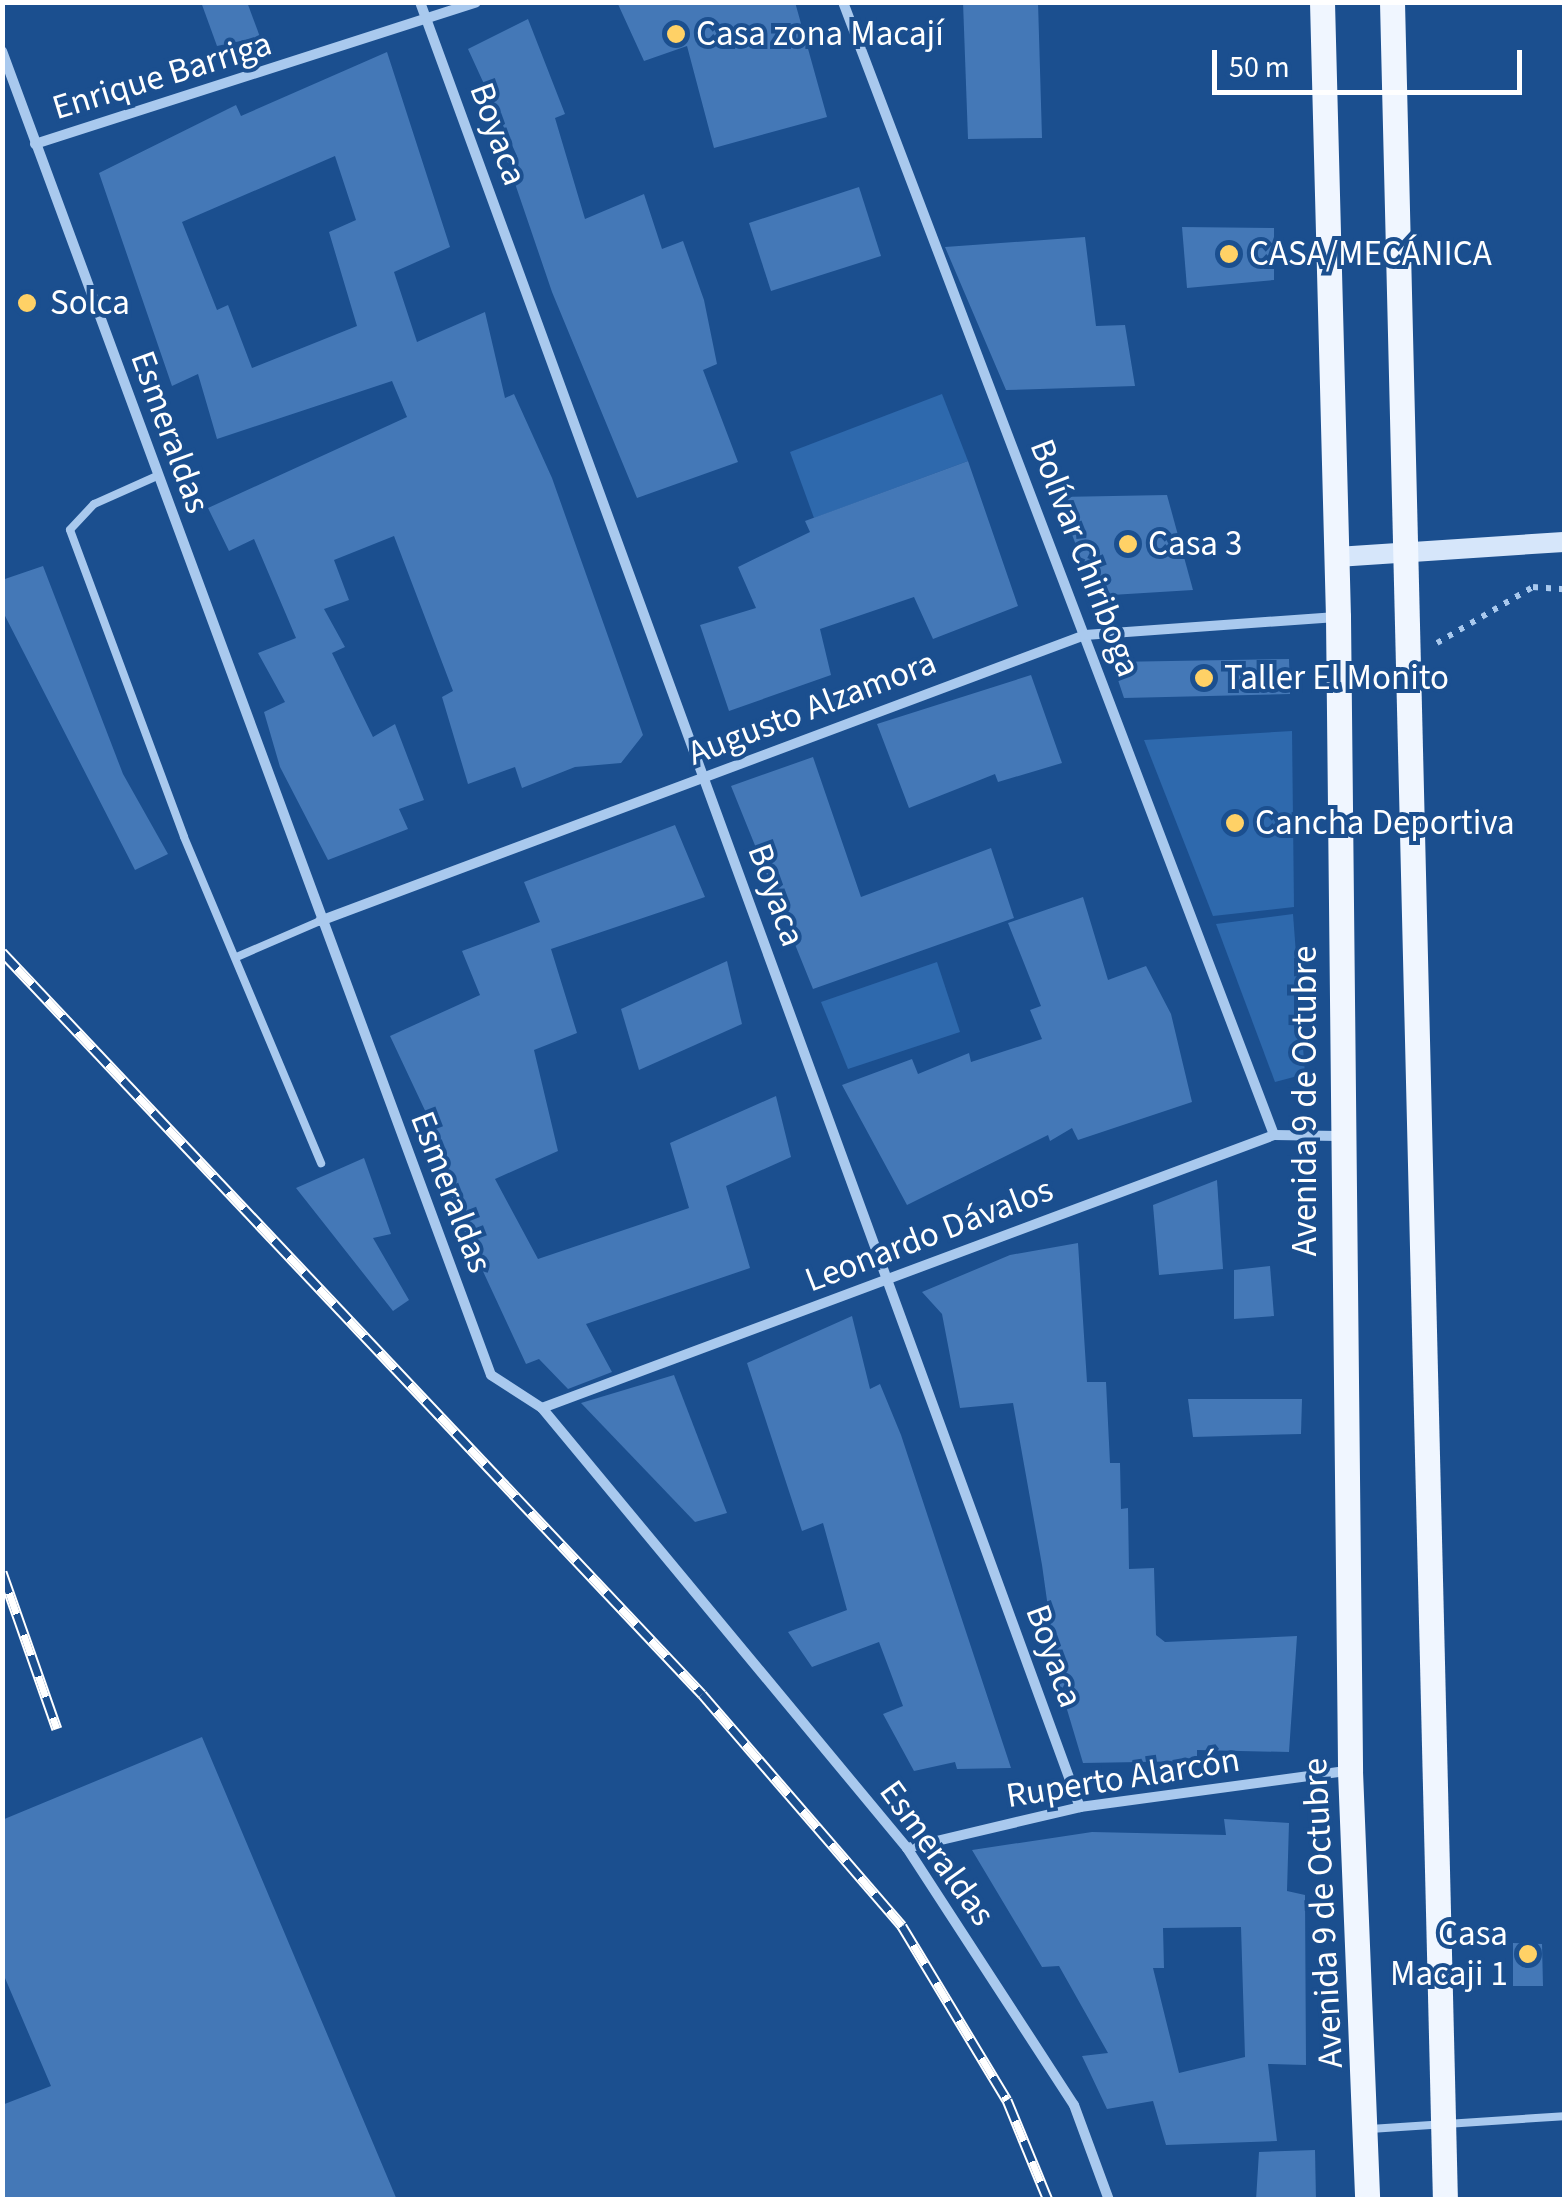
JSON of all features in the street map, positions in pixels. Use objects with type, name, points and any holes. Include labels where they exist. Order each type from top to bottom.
[{"type":"main road","name":"Avenida 9 de Octubre","points":[[1322,2],[1338,617],[1338,1136],[1350,1771],[1368,2129],[1367,2200]]},
{"type":"main road","points":[[1392,2],[1410,554],[1446,2128],[1444,2200]]},
{"type":"street","name":"Boyaca","points":[[420,2],[1080,1807]]},
{"type":"street","name":"Enrique Barriga","points":[[35,144],[428,22],[476,2]]},
{"type":"street","name":"Bolívar Chiriboga","points":[[842,2],[1274,1135]]},
{"type":"street","name":"Esmeraldas","points":[[2,52],[490,1375],[542,1408],[906,1848],[1074,2105],[1109,2200]]},
{"type":"street","points":[[1336,558],[1564,542]]},
{"type":"street","name":"Augusto Alzamora","points":[[320,921],[1085,635],[1338,617]]},
{"type":"street","name":"Leonardo Dávalos","points":[[542,1408],[1274,1135],[1338,1136]]},
{"type":"street","name":"Ruperto Alarcón","points":[[906,1848],[1080,1807],[1350,1771]]},
{"type":"lane","points":[[157,476],[94,504],[70,530],[184,837],[238,956],[321,1163]]},
{"type":"lane","points":[[238,956],[320,921]]},
{"type":"lane","points":[[1368,2129],[1446,2128],[1564,2116]]},
{"type":"path","points":[[1412,649],[1442,642],[1533,587],[1564,589]]},
{"type":"shaded area","points":[[942,394],[968,461],[814,518],[790,452]]},
{"type":"shaded area","name":"Cancha Deportiva","points":[[1292,731],[1294,907],[1213,916],[1144,740]]},
{"type":"shaded area","points":[[1293,914],[1305,1074],[1275,1082],[1216,924]]},
{"type":"shaded area","points":[[937,962],[960,1032],[848,1069],[821,1002]]},
{"type":"building","points":[[201,2],[247,2],[260,37],[217,46]]},
{"type":"building","points":[[617,2],[795,2],[827,117],[714,148],[687,46],[644,61]]},
{"type":"building","points":[[963,2],[1038,2],[1042,138],[968,139]]},
{"type":"building","points":[[528,19],[565,114],[555,118],[585,219],[644,194],[662,249],[683,241],[704,300],[717,364],[703,370],[738,462],[637,498],[552,292],[507,160],[517,156],[468,49]]},
{"type":"building","points":[[387,52],[450,247],[394,272],[417,342],[485,312],[505,398],[514,394],[552,478],[643,735],[621,763],[575,767],[522,788],[515,767],[468,784],[442,697],[453,691],[394,536],[334,560],[349,600],[324,609],[345,647],[332,653],[373,737],[395,724],[424,800],[399,809],[408,829],[328,860],[280,767],[264,712],[285,702],[258,653],[296,638],[254,539],[229,551],[208,508],[407,417],[392,381],[217,439],[198,374],[172,386],[99,173],[236,105],[241,116]],"holes":[[[335,156],[356,220],[329,232],[357,326],[252,368],[228,305],[217,310],[182,222]]]},
{"type":"building","points":[[859,187],[881,256],[771,291],[749,223]]},
{"type":"building","name":"CASA/MECÁNICA","points":[[1182,227],[1274,228],[1274,280],[1187,288]]},
{"type":"building","points":[[1085,237],[1096,326],[1125,325],[1135,386],[1006,390],[945,247]]},
{"type":"building","points":[[968,461],[1018,606],[933,639],[914,597],[820,629],[831,675],[729,711],[700,625],[756,608],[738,567],[810,532],[805,521]]},
{"type":"building","name":"Casa 3","points":[[1167,495],[1193,590],[1095,596],[1058,497]]},
{"type":"building","points":[[43,566],[123,774],[168,854],[135,870],[2,610],[2,580]]},
{"type":"building","name":"Taller El Monito","points":[[1289,659],[1290,694],[1124,698],[1112,662]]},
{"type":"building","points":[[1031,675],[1062,763],[998,782],[995,774],[909,808],[877,724]]},
{"type":"building","points":[[813,757],[861,897],[991,848],[1014,918],[813,989],[731,786]]},
{"type":"building","points":[[675,825],[705,897],[551,949],[577,1033],[534,1050],[558,1151],[495,1179],[538,1259],[689,1208],[670,1143],[776,1096],[791,1157],[726,1186],[750,1268],[586,1324],[612,1372],[568,1389],[539,1359],[526,1364],[455,1211],[437,1136],[390,1036],[480,995],[462,951],[540,922],[524,882]]},
{"type":"building","points":[[1083,897],[1108,980],[1146,966],[1171,1014],[1192,1102],[1078,1140],[1072,1128],[1050,1141],[1048,1135],[907,1205],[842,1085],[912,1059],[918,1074],[969,1053],[971,1062],[1042,1039],[1030,1010],[1041,1006],[1008,923]]},
{"type":"building","points":[[727,961],[742,1024],[639,1070],[621,1009]]},
{"type":"building","points":[[364,1158],[391,1234],[373,1238],[409,1300],[393,1311],[296,1188]]},
{"type":"building","points":[[1217,1180],[1223,1269],[1159,1275],[1153,1205]]},
{"type":"building","points":[[1078,1243],[1087,1382],[1106,1382],[1110,1463],[1120,1463],[1121,1509],[1128,1508],[1129,1569],[1154,1568],[1156,1635],[1165,1642],[1297,1636],[1289,1752],[1197,1750],[1197,1761],[1083,1763],[1045,1636],[1052,1636],[1013,1403],[960,1408],[942,1314],[922,1292],[1010,1255]]},
{"type":"building","points":[[1270,1266],[1274,1316],[1234,1319],[1234,1270]]},
{"type":"building","points":[[852,1316],[870,1389],[880,1384],[901,1435],[1011,1768],[957,1769],[955,1762],[914,1771],[883,1714],[903,1706],[879,1642],[812,1667],[788,1632],[847,1610],[823,1523],[802,1531],[747,1363]]},
{"type":"building","points":[[674,1375],[727,1513],[695,1522],[581,1403]]},
{"type":"building","points":[[1188,1399],[1302,1399],[1301,1434],[1193,1437]]},
{"type":"building","points":[[202,1737],[397,2200],[2,2200],[2,2105],[51,2086],[2,1971],[2,1820]]},
{"type":"building","points":[[1224,1819],[1289,1823],[1287,1891],[1305,1895],[1306,2065],[1268,2064],[1277,2141],[1166,2145],[1153,2101],[1107,2109],[1082,2056],[1108,2053],[1059,1966],[1042,1967],[972,1850],[1092,1832],[1226,1835]],"holes":[[[1241,1927],[1245,2057],[1179,2073],[1153,1968],[1164,1968],[1163,1928]]]},
{"type":"building","name":"Casa Macaji 1","points":[[1513,1943],[1542,1944],[1543,1986],[1513,1986]]},
{"type":"building","points":[[1315,2150],[1316,2200],[1256,2200],[1259,2152]]},
{"type":"railway","points":[[2,952],[702,1694],[902,1926],[1007,2100],[1048,2200]]},
{"type":"railway","points":[[2,1572],[57,1729]]},
{"type":"place","name":"Casa zona Macají","points":[[676,34]]},
{"type":"place","name":"CASA/MECÁNICA","points":[[1229,254]]},
{"type":"place","name":"Solca","points":[[27,303]]},
{"type":"place","name":"Casa 3","points":[[1128,544]]},
{"type":"place","name":"Taller El Monito","points":[[1204,678]]},
{"type":"place","name":"Cancha Deportiva","points":[[1235,823]]},
{"type":"place","name":"Casa Macaji 1","points":[[1528,1954]]}]
